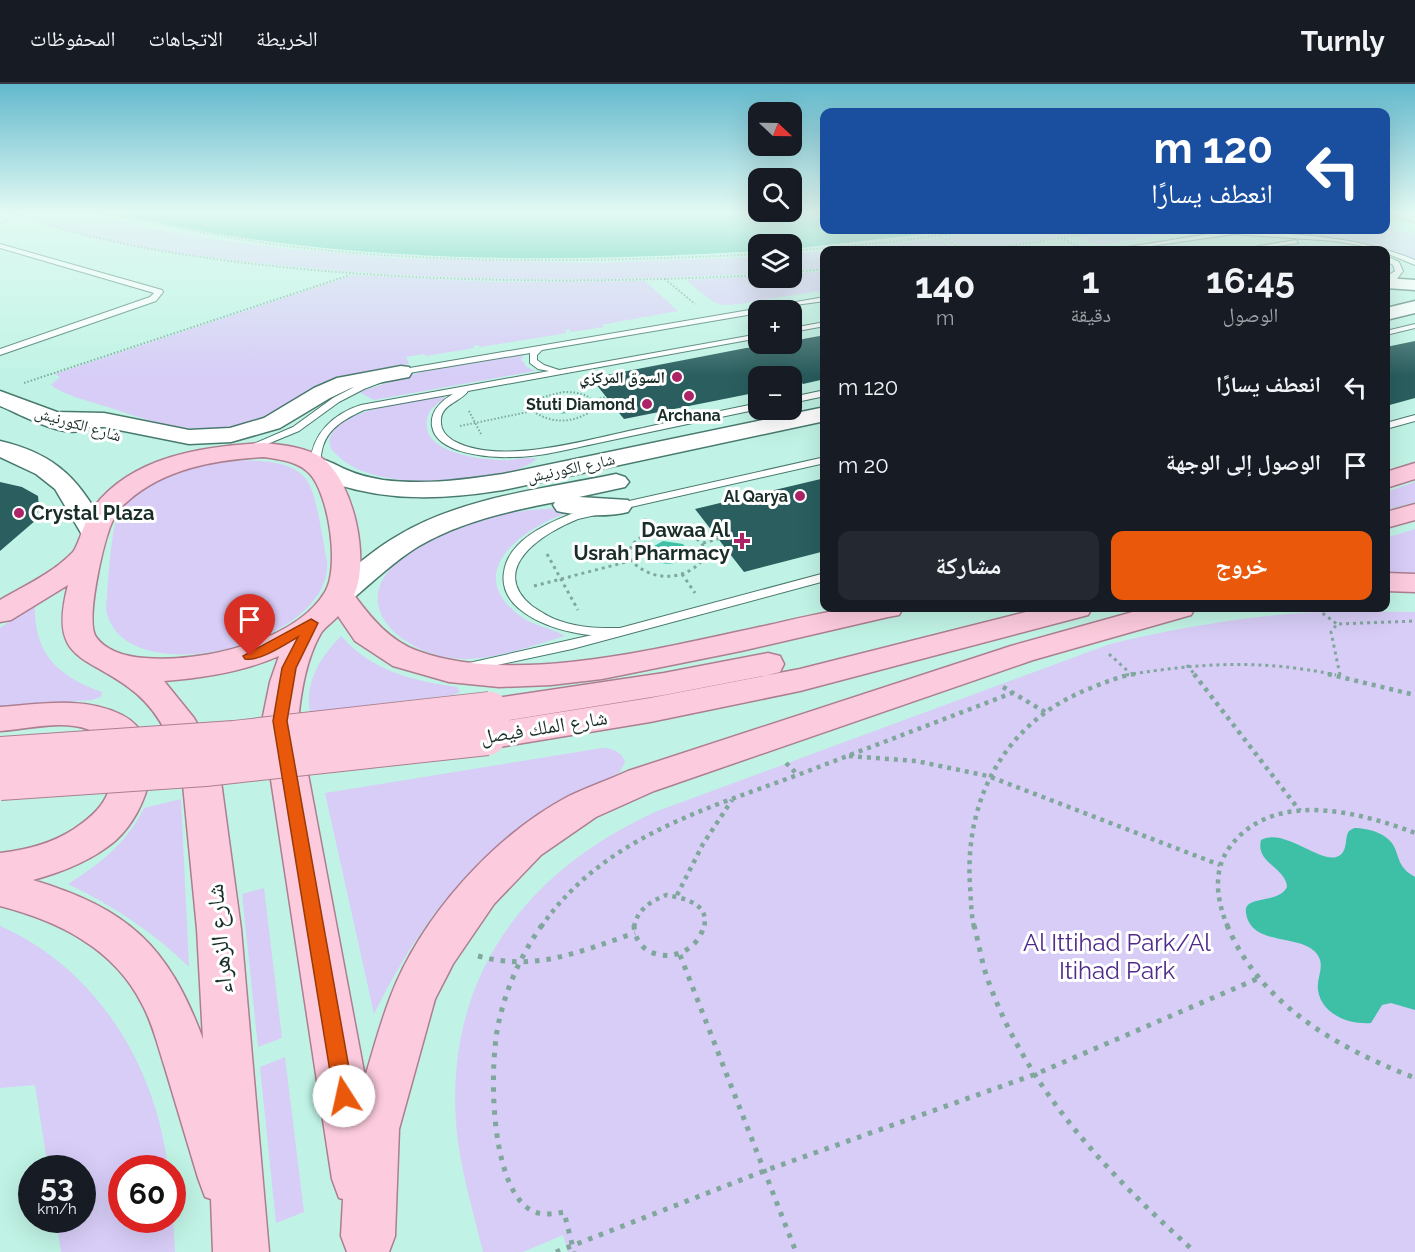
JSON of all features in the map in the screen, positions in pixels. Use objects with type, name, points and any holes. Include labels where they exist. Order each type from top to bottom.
[{"type":"main road","points":[[1390,282],[1415,285]]},
{"type":"main road","points":[[1390,296],[1415,291]]},
{"type":"main road","points":[[1390,313],[1415,308]]},
{"type":"main road","points":[[50,419],[104,420],[189,436],[231,435],[272,423],[339,385],[373,376],[401,372]]},
{"type":"main road","name":"شارع الكورنيش","points":[[0,398],[50,419],[130,439],[235,451]]},
{"type":"main road","name":"شارع الكورنيش","points":[[330,604],[395,550],[420,534],[465,516],[526,477],[820,415]]},
{"type":"main road","points":[[577,434],[526,477],[574,506],[619,506]]},
{"type":"main road","name":"شارع الكورنيش","points":[[316,464],[328,472],[359,482],[417,489],[460,488],[820,437]]},
{"type":"main road","points":[[0,448],[58,477],[70,490],[91,543]]},
{"type":"main road","points":[[0,613],[61,576],[91,543],[104,511],[126,490],[141,481],[186,462],[235,451],[284,452],[316,464],[335,500],[345,542],[345,579],[289,668],[280,721],[369,1244]]},
{"type":"main road","points":[[1390,479],[1415,471]]},
{"type":"main road","points":[[1390,519],[1415,512]]},
{"type":"main road","name":"شارع الزهراء","points":[[91,543],[77,626],[80,637],[87,647],[135,675],[170,707],[194,749],[201,774],[219,929],[240,1238]]},
{"type":"main road","points":[[1390,582],[1415,583]]},
{"type":"main road","points":[[112,663],[152,671],[201,668],[250,656],[273,646],[330,604]]},
{"type":"main road","points":[[330,604],[347,613],[360,629],[378,643],[401,656],[448,670],[491,676],[526,677],[599,669],[732,643],[870,612]]},
{"type":"main road","name":"شارع الملك فيصل","points":[[0,781],[205,767],[489,724],[898,634],[984,612]]},
{"type":"main road","name":"شارع الملك فيصل","points":[[0,756],[489,724],[650,710],[790,682],[1062,612]]},
{"type":"main road","points":[[1023,653],[1036,639],[1114,612]]},
{"type":"main road","points":[[369,1244],[374,1129],[413,998],[437,950],[479,892],[527,844],[582,807],[641,780],[1023,653],[1166,612]]},
{"type":"main road","points":[[0,719],[68,715],[90,717],[109,724],[123,734],[131,747],[134,764],[124,801],[109,821],[86,841],[57,857],[26,868],[0,870]]},
{"type":"main road","points":[[0,889],[48,901],[89,920],[124,946],[153,979],[174,1021],[240,1238]]},
{"type":"lane","points":[[2,350],[153,299],[159,292],[71,267]]},
{"type":"lane","points":[[1390,279],[1400,272],[1397,267]]},
{"type":"lane","points":[[802,303],[820,300]]},
{"type":"lane","points":[[235,451],[290,432],[349,393],[401,372],[748,313]]},
{"type":"lane","points":[[802,328],[820,325]]},
{"type":"lane","points":[[1390,332],[1415,326]]},
{"type":"lane","points":[[316,464],[315,456],[323,432],[349,413],[375,404],[748,338]]},
{"type":"lane","points":[[541,347],[532,357],[536,364],[547,369],[564,371]]},
{"type":"lane","points":[[482,385],[452,399],[441,409],[436,419],[438,430],[447,440],[463,448],[484,453],[526,477]]},
{"type":"lane","points":[[802,398],[820,394]]},
{"type":"lane","points":[[577,434],[748,408]]},
{"type":"lane","points":[[1390,425],[1415,418]]},
{"type":"lane","points":[[625,631],[588,631],[552,623],[525,607],[513,591],[509,575],[519,550],[533,536],[564,520],[820,461]]},
{"type":"lane","points":[[448,670],[532,654],[820,578]]},
{"type":"path","points":[[278,267],[354,274],[489,280],[665,279],[748,275]]},
{"type":"path","points":[[802,271],[820,269]]},
{"type":"path","points":[[22,383],[354,274]]},
{"type":"path","points":[[665,279],[712,319]]},
{"type":"path","points":[[482,385],[489,389],[463,401],[488,446],[519,447],[526,477]]},
{"type":"path","points":[[438,430],[533,411],[549,420],[574,419],[594,409],[593,400],[587,395],[576,392],[556,393],[536,400],[532,406],[533,411]]},
{"type":"path","points":[[593,400],[606,397]]},
{"type":"path","points":[[574,419],[577,434]]},
{"type":"path","points":[[564,520],[569,528],[542,546],[580,615],[621,618],[625,631]]},
{"type":"path","points":[[648,526],[653,532]]},
{"type":"path","points":[[703,543],[707,553],[702,563],[682,574],[651,574],[642,571],[630,561],[628,556],[630,546],[639,538],[653,532],[681,532],[703,543],[718,539]]},
{"type":"path","points":[[513,591],[630,561]]},
{"type":"path","points":[[682,574],[692,588]]},
{"type":"path","points":[[1321,612],[1336,624],[1415,621]]},
{"type":"path","points":[[1336,624],[1331,632],[1340,675]]},
{"type":"path","points":[[1106,651],[1131,674]]},
{"type":"path","points":[[1186,664],[1300,811]]},
{"type":"path","points":[[1196,1252],[1158,1220],[1110,1172],[1069,1122],[1036,1074],[1008,1027],[989,983],[976,941],[969,902],[966,866],[969,832],[977,803],[988,776],[1013,740],[1045,712],[1085,689],[1131,674],[1186,664],[1260,664],[1340,675],[1415,695]]},
{"type":"path","points":[[1003,686],[1045,712]]},
{"type":"path","points":[[574,1252],[564,1212],[550,1215],[537,1213],[526,1207],[517,1197],[503,1161],[496,1126],[493,1090],[495,1045],[506,993],[518,964],[536,933],[556,906],[580,881],[605,860],[660,827],[1012,693]]},
{"type":"path","points":[[846,756],[916,761],[988,776],[1220,865]]},
{"type":"path","points":[[782,758],[797,774]]},
{"type":"path","points":[[677,895],[703,844],[733,798]]},
{"type":"path","points":[[1415,833],[1365,816],[1300,811],[1276,814],[1240,833],[1228,848],[1220,865],[1218,880],[1223,917],[1243,957],[1259,978],[1302,1020],[1328,1038],[1357,1054],[1415,1078]]},
{"type":"path","points":[[677,895],[697,905],[706,922],[705,933],[699,942],[680,955],[661,955],[651,952],[638,941],[635,933],[634,923],[645,905],[654,898],[677,895]]},
{"type":"path","points":[[477,956],[518,964],[544,962],[635,933]]},
{"type":"path","points":[[680,955],[796,1252]]},
{"type":"path","points":[[556,1252],[764,1172],[1036,1074],[1259,978]]},
{"type":"green space","points":[[299,267],[748,267],[748,274],[632,279],[504,279]]},
{"type":"green space","points":[[802,267],[820,267],[802,269]]},
{"type":"green space","points":[[820,271],[820,291],[796,295],[792,293],[794,295],[725,305],[712,301],[686,280],[748,277],[748,288],[802,288],[802,273]]},
{"type":"green space","points":[[354,275],[496,282],[645,281],[678,311],[589,327],[602,325],[604,327],[571,332],[569,329],[565,330],[567,333],[480,347],[478,345],[473,346],[474,348],[426,356],[424,354],[406,357],[409,364],[342,377],[313,388],[269,416],[230,428],[192,428],[153,421],[72,396],[51,385],[60,377],[55,374]]},
{"type":"green space","points":[[524,355],[521,359],[527,367],[535,371],[374,400],[359,392],[421,372]]},
{"type":"green space","points":[[444,397],[431,409],[427,419],[427,431],[433,440],[443,447],[468,456],[482,458],[537,459],[501,475],[428,482],[383,477],[365,472],[347,463],[331,449],[331,436],[339,425],[354,416],[394,404]]},
{"type":"green space","points":[[232,461],[263,461],[285,465],[303,476],[309,484],[317,510],[327,561],[320,591],[297,617],[264,636],[224,650],[184,654],[147,650],[120,635],[106,609],[117,518],[136,494],[167,477],[201,466]]},
{"type":"green space","points":[[1415,482],[1415,502],[1390,509],[1390,491]]},
{"type":"green space","points":[[565,508],[569,511],[567,513],[533,529],[505,554],[497,568],[496,583],[503,600],[520,616],[565,636],[492,656],[468,659],[447,657],[425,651],[406,641],[390,628],[380,612],[378,595],[384,576],[402,557],[438,534],[479,519],[501,514]]},
{"type":"green space","points":[[1415,529],[1415,573],[1390,572],[1390,537]]},
{"type":"green space","points":[[35,603],[35,621],[43,649],[60,670],[86,686],[102,692],[101,697],[92,700],[0,706],[0,628]]},
{"type":"green space","name":"Al Ittihad Park/Al Itihad Park","points":[[1415,612],[1415,1252],[568,1252],[563,1235],[523,1252],[483,1252],[463,1172],[456,1123],[456,1070],[465,1021],[480,976],[503,935],[532,898],[568,865],[609,837],[655,812],[1110,644],[1225,622],[1284,614]]},
{"type":"green space","points":[[341,636],[366,658],[380,666],[409,677],[457,687],[460,692],[453,695],[310,712],[312,680],[321,662]]},
{"type":"green space","points":[[602,748],[613,750],[622,756],[625,762],[620,772],[566,799],[527,823],[473,868],[428,922],[374,1014],[325,793]]},
{"type":"green space","points":[[181,799],[189,967],[161,942],[132,921],[68,884],[112,852],[129,832],[144,808]]},
{"type":"green space","points":[[264,888],[282,1038],[258,1047],[242,894]]},
{"type":"green space","points":[[0,926],[34,944],[65,967],[92,994],[116,1024],[135,1057],[150,1093],[166,1155],[108,1155],[108,1233],[174,1233],[175,1252],[61,1252],[58,1233],[96,1233],[96,1155],[46,1155],[35,1085],[0,1088]]},
{"type":"green space","points":[[285,1057],[304,1212],[276,1223],[260,1067]]},
{"type":"shaded area","points":[[565,398],[579,401],[581,406],[564,413],[547,408],[550,402]]},
{"type":"shaded area","points":[[663,541],[683,544],[688,552],[681,560],[670,564],[659,563],[649,558],[647,550]]},
{"type":"shaded area","points":[[1354,828],[1379,833],[1389,840],[1402,866],[1415,877],[1415,1010],[1391,1003],[1382,1005],[1371,1023],[1345,1020],[1330,1012],[1324,1006],[1318,990],[1321,963],[1317,954],[1300,944],[1257,931],[1250,924],[1246,913],[1250,903],[1283,893],[1287,887],[1282,874],[1262,854],[1261,840],[1272,837],[1283,839],[1319,854],[1330,857],[1338,856],[1344,850],[1349,831]]},
{"type":"building","name":"السوق المركزي","points":[[820,336],[820,380],[803,384],[802,366],[748,366],[748,394],[624,419],[591,378],[748,348],[748,354],[802,354],[802,339]]},
{"type":"building","points":[[1415,341],[1415,398],[1390,405],[1390,346]]},
{"type":"building","points":[[820,479],[820,552],[744,572],[695,509]]},
{"type":"building","name":"Crystal Plaza","points":[[0,482],[22,487],[38,496],[39,507],[36,520],[0,551]]},
{"type":"place","name":"السوق المركزي","points":[[677,377]]},
{"type":"place","name":"Archana","points":[[689,396]]},
{"type":"place","name":"Stuti Diamond","points":[[647,404]]},
{"type":"place","name":"Al Qarya","points":[[800,496]]},
{"type":"place","name":"Crystal Plaza","points":[[19,513]]},
{"type":"place","name":"Dawaa Al Usrah Pharmacy","points":[[742,541]]},
{"type":"route","points":[[250,656],[294,635],[311,623],[289,668],[280,721],[344,1096]]}]
